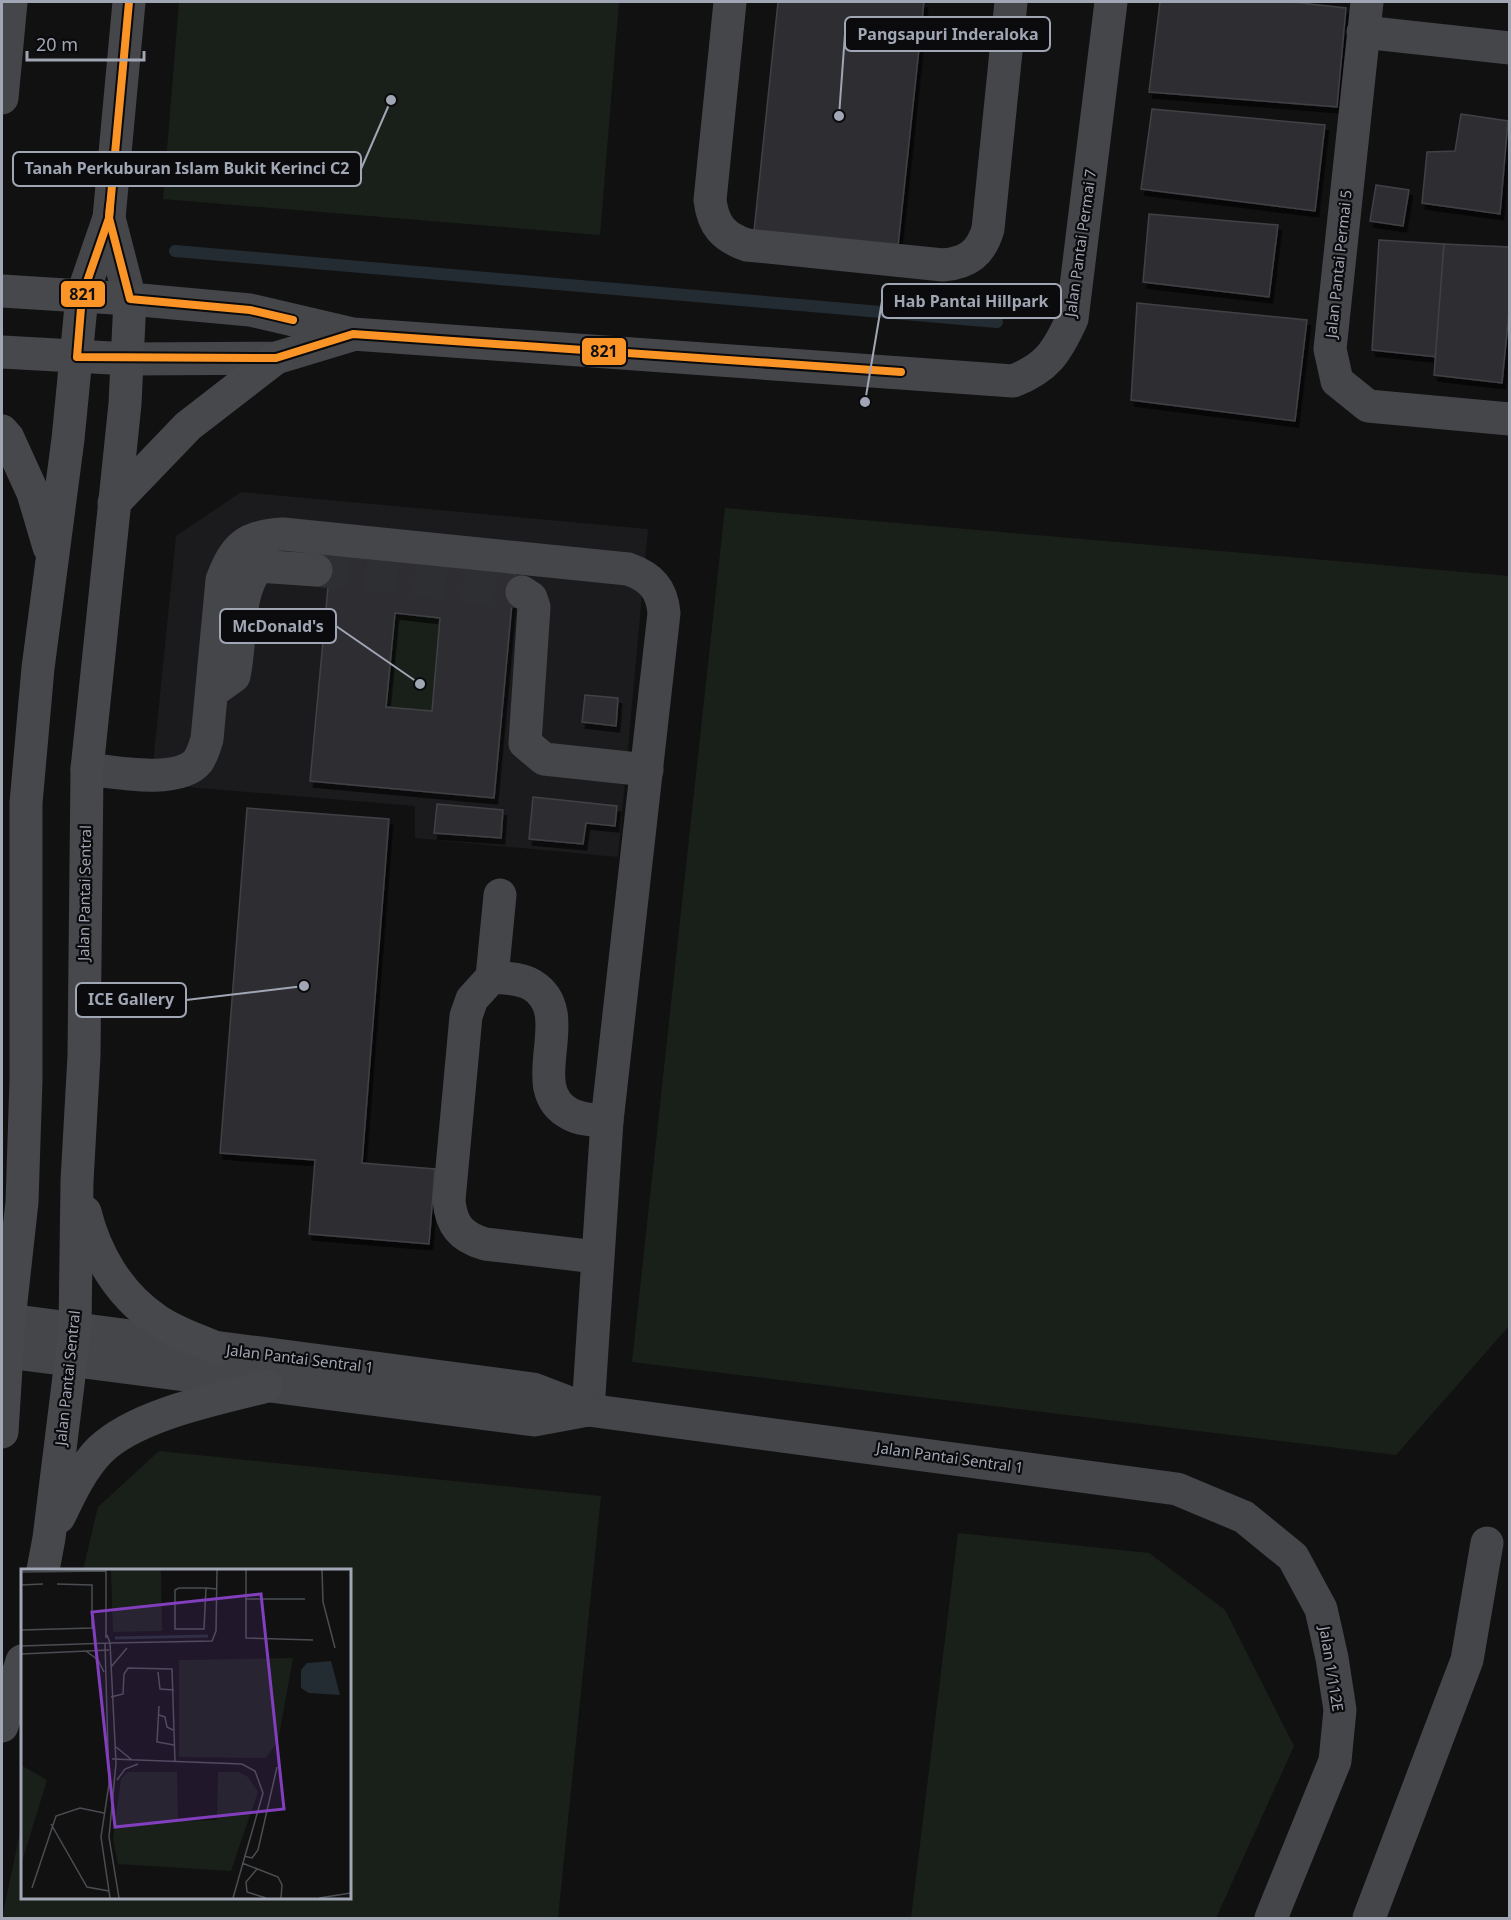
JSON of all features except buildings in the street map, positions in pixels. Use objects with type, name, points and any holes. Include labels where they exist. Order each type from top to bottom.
[{"type":"main road","points":[[2,291],[130,299]]},
{"type":"main road","points":[[2,1432],[9,1320],[22,1202],[26,1080],[26,803],[38,668],[77,357],[82,296]]},
{"type":"main road","name":"Jalan Pantai Sentral","points":[[43,1569],[75,1328],[77,1181],[84,1056],[87,769],[129,359],[130,299]]},
{"type":"main road","points":[[2,352],[129,359]]},
{"type":"main road","points":[[114,503],[188,426],[276,358]]},
{"type":"main road","points":[[2,432],[8,438],[33,493],[52,561]]},
{"type":"main road","points":[[77,1181],[92,1240],[106,1267],[122,1288],[154,1318],[216,1348]]},
{"type":"main road","points":[[49,1538],[73,1487],[101,1450],[139,1425],[190,1406],[267,1386]]},
{"type":"main road","points":[[2,1726],[21,1664]]},
{"type":"street","points":[[2,98],[11,2]]},
{"type":"street","points":[[82,296],[109,218],[129,2]]},
{"type":"street","points":[[730,2],[710,200],[712,216],[719,230],[731,240],[747,245],[943,265],[960,264],[973,256],[984,244],[988,229],[1011,2]]},
{"type":"street","name":"Jalan Pantai Permai 7","points":[[353,334],[1013,381],[1034,373],[1051,358],[1062,342],[1072,319],[1111,2]]},
{"type":"street","points":[[1365,17],[1509,48]]},
{"type":"street","name":"Jalan Pantai Permai 5","points":[[1365,17],[1330,349],[1337,381],[1368,405],[1509,419]]},
{"type":"street","points":[[109,218],[130,299],[250,310],[353,334]]},
{"type":"street","points":[[129,359],[276,358],[353,334]]},
{"type":"street","points":[[87,769],[156,775],[184,772],[198,761],[207,739],[222,580],[229,561],[242,544],[263,535],[283,534],[628,569],[643,574],[655,583],[662,597],[664,613],[607,1121],[596,1257],[588,1410]]},
{"type":"street","points":[[212,692],[234,676],[240,649],[243,601],[249,579],[258,567],[270,565],[316,570]]},
{"type":"street","points":[[522,592],[531,598],[534,607],[525,743],[544,759],[647,770]]},
{"type":"street","points":[[500,895],[492,977],[468,1007],[449,1200],[450,1215],[458,1230],[470,1240],[485,1245],[596,1257]]},
{"type":"street","points":[[492,977],[532,985],[544,995],[551,1008],[553,1024],[549,1075],[550,1090],[557,1104],[570,1114],[607,1121]]},
{"type":"street","name":"Jalan Pantai Sentral 1","points":[[9,1320],[533,1389],[588,1410],[1177,1489],[1244,1517],[1293,1557]]},
{"type":"street","name":"Jalan Pantai Sentral 1","points":[[7,1352],[534,1420],[588,1410]]},
{"type":"street","points":[[1369,1918],[1467,1660],[1487,1543]]},
{"type":"street","name":"Jalan 1/112E","points":[[1271,1918],[1335,1761],[1340,1710],[1332,1658],[1320,1609],[1293,1557]]},
{"type":"shaded area","points":[[179,2],[619,2],[600,235],[163,199]]},
{"type":"shaded area","points":[[241,492],[648,529],[618,857],[415,838],[415,806],[151,784],[176,536]]},
{"type":"shaded area","points":[[725,508],[1509,576],[1509,1326],[1396,1455],[632,1362]]},
{"type":"shaded area","points":[[395,613],[440,618],[432,711],[386,707]]},
{"type":"shaded area","points":[[159,1451],[601,1496],[558,1918],[2,1918],[21,1828],[21,1899],[351,1899],[351,1569],[83,1569],[98,1507]]},
{"type":"shaded area","points":[[958,1533],[1149,1553],[1225,1610],[1294,1746],[1216,1918],[911,1918]]},
{"type":"waterway","points":[[175,251],[997,322]]},
{"type":"tunnel","points":[[316,570],[522,592]]},
{"type":"transit line","name":"821","points":[[129,2],[109,218],[82,296],[77,357],[276,358],[353,334],[901,372]]},
{"type":"transit line","name":"821","points":[[110,205],[109,218],[130,299],[250,310],[293,320]]},
{"type":"place","name":"Tanah Perkuburan Islam Bukit Kerinci C2","points":[[391,100]]},
{"type":"place","name":"Pangsapuri Inderaloka","points":[[839,116]]},
{"type":"place","name":"Hab Pantai Hillpark","points":[[865,402]]},
{"type":"place","name":"McDonald's","points":[[420,684]]},
{"type":"place","name":"ICE Gallery","points":[[304,986]]}]
